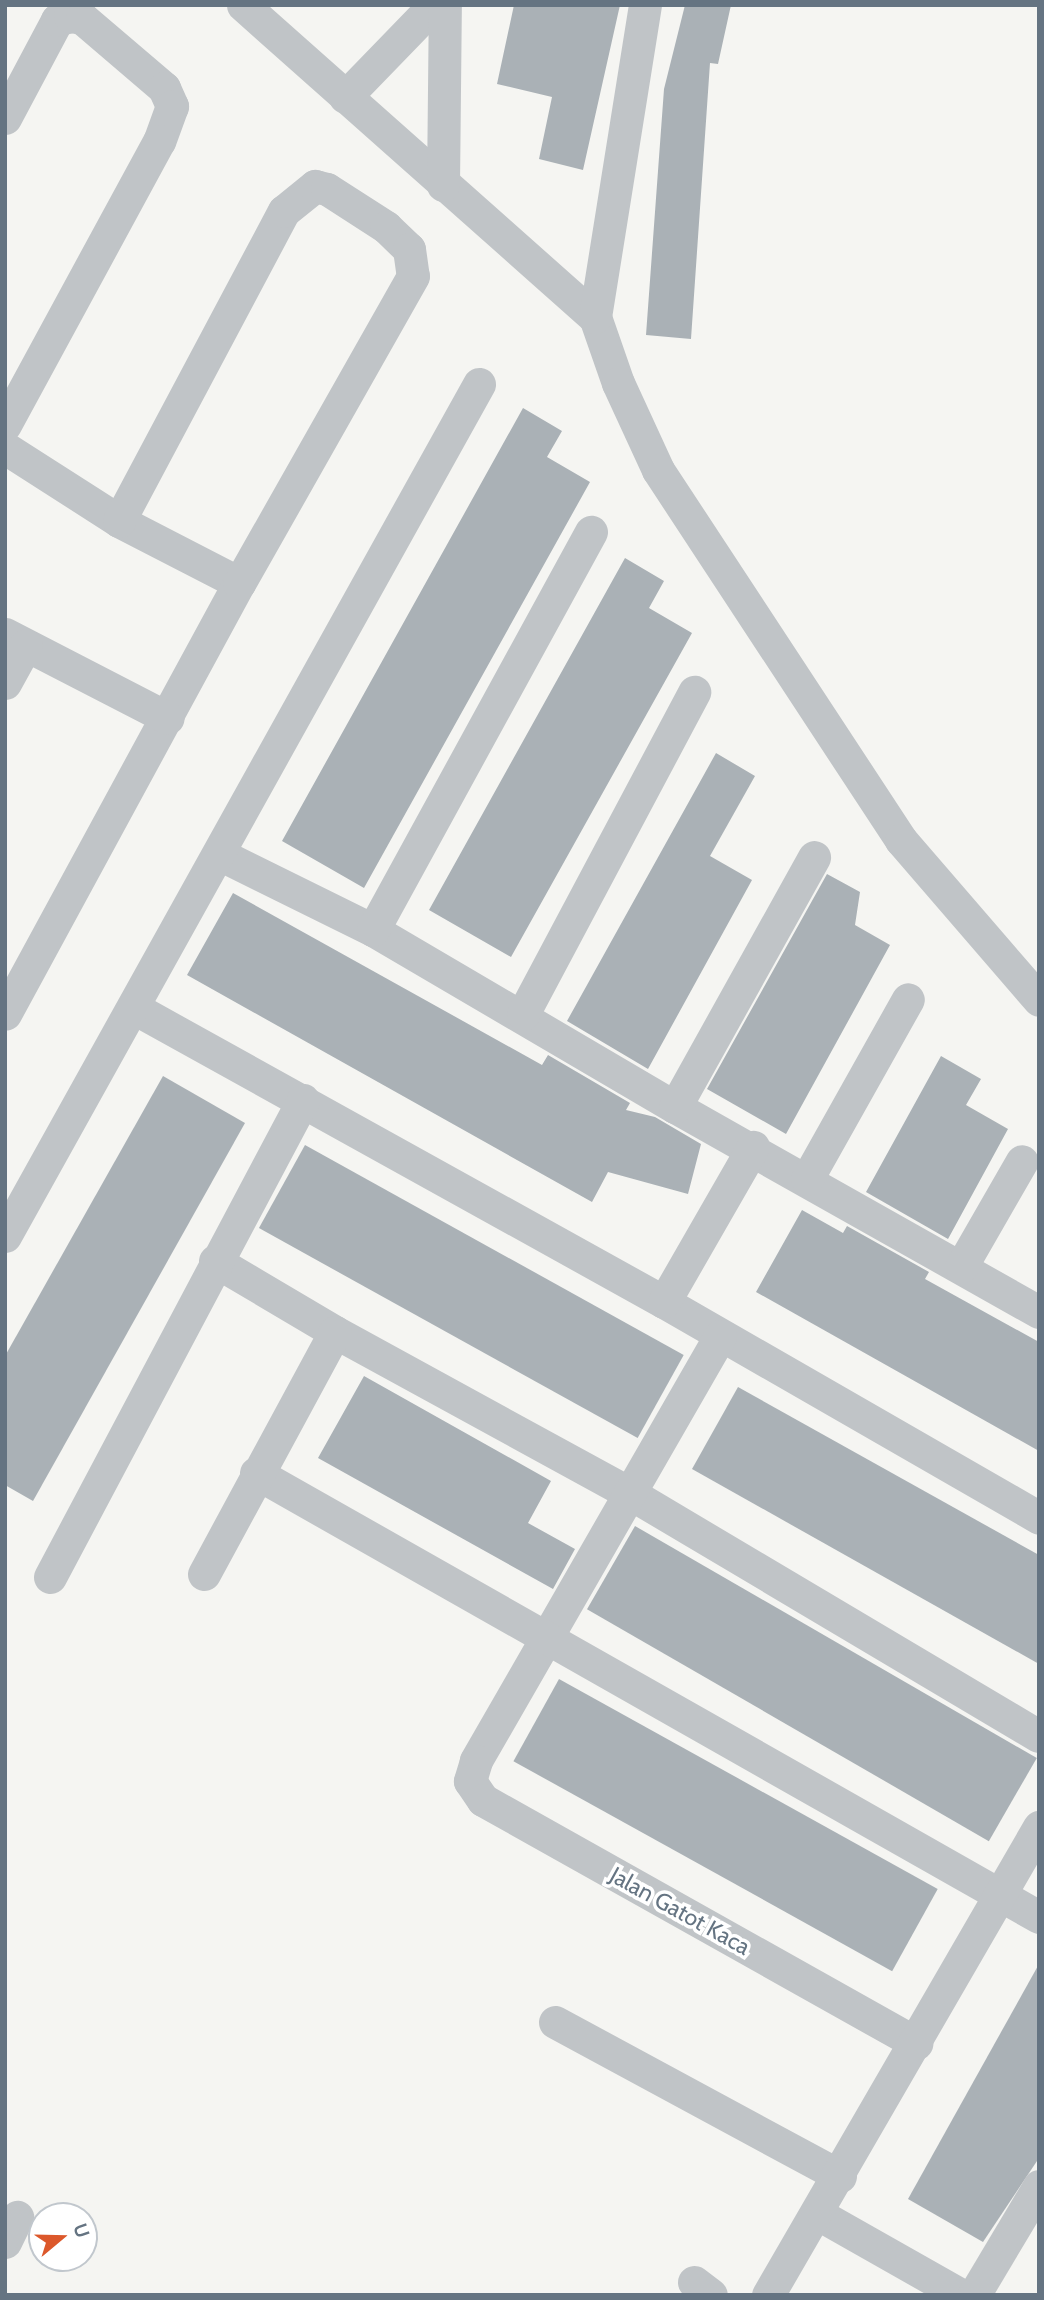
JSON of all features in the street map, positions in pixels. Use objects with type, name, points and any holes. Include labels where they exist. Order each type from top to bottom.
[{"type":"street","points":[[243,5],[595,317],[639,431],[680,505],[901,840],[1039,1000]]},
{"type":"street","points":[[345,97],[434,5]]},
{"type":"street","points":[[443,185],[444,5]]},
{"type":"street","points":[[595,317],[645,5]]},
{"type":"street","points":[[5,118],[57,20],[70,16],[82,18],[164,88],[172,106],[159,141],[5,425]]},
{"type":"street","points":[[5,1014],[239,583],[413,276],[410,249],[386,227],[327,189],[315,186],[284,211],[119,521]]},
{"type":"street","points":[[5,1236],[479,384]]},
{"type":"street","points":[[5,448],[119,521],[239,583]]},
{"type":"street","points":[[373,930],[591,532]]},
{"type":"street","points":[[5,683],[16,640],[168,718]]},
{"type":"street","points":[[523,1014],[694,692]]},
{"type":"street","points":[[219,854],[373,930],[523,1014],[676,1107],[753,1147],[1039,1312]]},
{"type":"street","points":[[676,1107],[814,857]]},
{"type":"street","points":[[807,1179],[908,999]]},
{"type":"street","points":[[134,1008],[664,1302],[1039,1518]]},
{"type":"street","points":[[50,1577],[215,1261],[303,1100]]},
{"type":"street","points":[[664,1302],[753,1147]]},
{"type":"street","points":[[961,1266],[1023,1161]]},
{"type":"street","points":[[215,1261],[335,1332],[631,1494],[1039,1736]]},
{"type":"street","points":[[204,1574],[256,1473],[335,1332]]},
{"type":"street","points":[[549,1640],[720,1336]]},
{"type":"street","points":[[256,1473],[1039,1917]]},
{"type":"street","name":"Jalan Gatot Kaca","points":[[549,1640],[476,1761],[470,1781],[483,1800],[916,2043]]},
{"type":"street","points":[[768,2295],[818,2214],[1039,1827]]},
{"type":"street","points":[[555,2022],[840,2176]]},
{"type":"street","points":[[974,2295],[1039,2186]]},
{"type":"street","points":[[818,2214],[961,2295]]},
{"type":"building","points":[[514,5],[620,5],[583,170],[539,159],[552,97],[497,84]]},
{"type":"building","points":[[685,5],[731,5],[718,64],[710,63],[691,339],[646,335],[664,89]]},
{"type":"building","points":[[523,408],[562,431],[547,457],[590,482],[364,888],[282,841]]},
{"type":"building","points":[[625,558],[664,581],[649,608],[692,633],[511,957],[429,910]]},
{"type":"building","points":[[716,753],[755,776],[710,856],[752,880],[648,1069],[567,1021]]},
{"type":"building","points":[[827,874],[860,892],[855,925],[890,945],[786,1134],[707,1089]]},
{"type":"building","points":[[233,893],[542,1065],[548,1055],[630,1103],[626,1110],[655,1117],[701,1144],[688,1194],[608,1172],[592,1202],[187,975]]},
{"type":"building","points":[[941,1056],[981,1079],[966,1105],[1008,1129],[948,1239],[866,1192]]},
{"type":"building","points":[[163,1076],[245,1123],[33,1501],[5,1485],[5,1356]]},
{"type":"building","points":[[305,1145],[684,1355],[638,1438],[259,1228]]},
{"type":"building","points":[[802,1210],[843,1233],[847,1226],[929,1272],[925,1279],[1039,1342],[1039,1451],[756,1292]]},
{"type":"building","points":[[364,1376],[551,1481],[528,1523],[575,1549],[553,1589],[318,1458]]},
{"type":"building","points":[[738,1387],[1039,1555],[1039,1664],[692,1469]]},
{"type":"building","points":[[635,1526],[1037,1758],[989,1841],[587,1609]]},
{"type":"building","points":[[559,1679],[938,1889],[892,1971],[513,1761]]},
{"type":"building","points":[[1039,1964],[1039,2158],[983,2242],[908,2199]]}]
